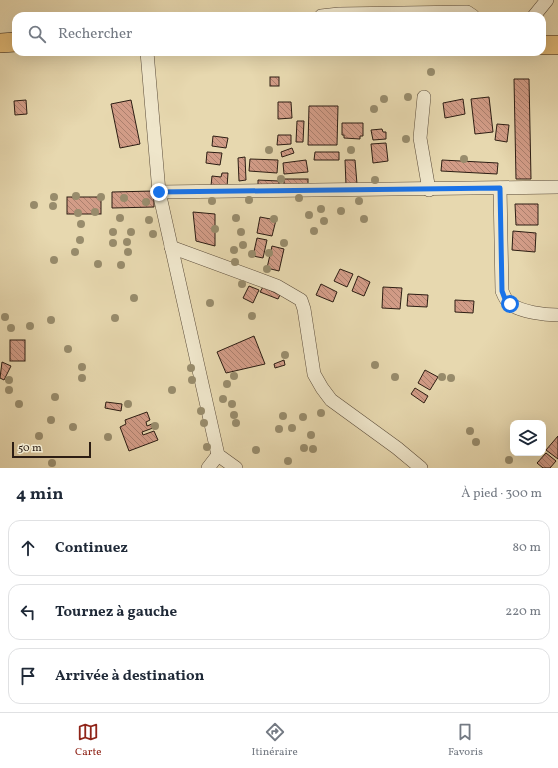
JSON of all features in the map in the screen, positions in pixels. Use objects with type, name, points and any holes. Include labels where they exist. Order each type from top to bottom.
[{"type":"highway","points":[[0,43],[12,42]]},
{"type":"highway","points":[[546,44],[558,45]]},
{"type":"street","points":[[537,12],[547,0]]},
{"type":"street","points":[[147,56],[159,192],[171,248],[218,455],[236,468]]},
{"type":"street","points":[[424,97],[420,138],[429,190]]},
{"type":"street","points":[[159,192],[429,190],[558,187]]},
{"type":"street","points":[[500,188],[502,291],[505,299],[510,304],[521,309],[558,316]]},
{"type":"street","points":[[171,248],[277,286],[301,300],[304,309],[314,374],[322,388],[331,400],[422,468]]},
{"type":"street","points":[[208,468],[218,455]]},
{"type":"building","points":[[270,77],[279,77],[279,86],[270,86]]},
{"type":"building","points":[[514,79],[529,79],[531,179],[516,179]]},
{"type":"building","points":[[489,97],[493,132],[475,134],[471,99]]},
{"type":"building","points":[[463,99],[465,114],[445,118],[443,103]]},
{"type":"building","points":[[26,100],[27,114],[15,115],[14,101]]},
{"type":"building","points":[[131,100],[140,144],[120,148],[111,104]]},
{"type":"building","points":[[278,102],[291,102],[292,118],[278,119]]},
{"type":"building","points":[[309,106],[338,106],[337,145],[308,145]]},
{"type":"building","points":[[297,121],[304,121],[303,142],[296,142]]},
{"type":"building","points":[[342,123],[363,123],[363,136],[360,136],[360,139],[344,138],[344,135],[342,135]]},
{"type":"building","points":[[497,124],[509,125],[507,142],[495,140]]},
{"type":"building","points":[[382,129],[383,132],[386,132],[386,139],[373,140],[371,130]]},
{"type":"building","points":[[278,135],[291,135],[291,144],[277,145]]},
{"type":"building","points":[[213,136],[228,138],[226,148],[212,146]]},
{"type":"building","points":[[386,143],[388,161],[373,163],[371,144]]},
{"type":"building","points":[[292,148],[294,153],[282,157],[281,152]]},
{"type":"building","points":[[207,152],[222,153],[220,165],[206,163]]},
{"type":"building","points":[[315,152],[339,152],[339,160],[314,160]]},
{"type":"building","points":[[245,157],[246,180],[239,181],[238,158]]},
{"type":"building","points":[[250,159],[278,160],[277,173],[249,171]]},
{"type":"building","points":[[306,160],[308,172],[284,174],[283,163]]},
{"type":"building","points":[[345,160],[355,160],[357,184],[346,185]]},
{"type":"building","points":[[442,160],[498,163],[497,174],[441,171]]},
{"type":"building","points":[[222,173],[228,173],[227,187],[211,186],[212,176],[221,177]]},
{"type":"building","points":[[284,179],[308,179],[308,188],[284,188]]},
{"type":"building","points":[[258,180],[279,181],[279,190],[258,189]]},
{"type":"building","points":[[154,191],[154,207],[112,208],[112,192]]},
{"type":"building","points":[[67,197],[101,197],[101,214],[67,214]]},
{"type":"building","points":[[515,204],[538,204],[538,225],[516,225]]},
{"type":"building","points":[[193,212],[215,214],[215,246],[196,241]]},
{"type":"building","points":[[260,217],[276,220],[272,236],[257,233]]},
{"type":"building","points":[[513,231],[536,233],[535,252],[512,250]]},
{"type":"building","points":[[257,238],[267,240],[263,258],[253,256]]},
{"type":"building","points":[[272,246],[284,249],[279,271],[267,268]]},
{"type":"building","points":[[340,269],[353,274],[347,287],[334,281]]},
{"type":"building","points":[[358,276],[370,282],[364,296],[352,291]]},
{"type":"building","points":[[321,284],[337,292],[333,302],[316,295]]},
{"type":"building","points":[[249,286],[259,290],[253,303],[243,298]]},
{"type":"building","points":[[263,287],[280,295],[278,299],[260,292]]},
{"type":"building","points":[[383,287],[402,288],[400,309],[382,308]]},
{"type":"building","points":[[408,294],[428,295],[427,307],[407,306]]},
{"type":"building","points":[[455,300],[474,301],[473,313],[455,312]]},
{"type":"building","points":[[254,336],[265,364],[226,373],[217,352]]},
{"type":"building","points":[[10,340],[25,340],[25,361],[10,361]]},
{"type":"building","points":[[284,360],[285,365],[275,368],[274,364]]},
{"type":"building","points":[[2,362],[11,366],[4,380],[0,378]]},
{"type":"building","points":[[425,370],[438,377],[430,390],[418,383]]},
{"type":"building","points":[[415,388],[428,396],[424,403],[411,394]]},
{"type":"building","points":[[106,402],[122,404],[121,411],[105,408]]},
{"type":"building","points":[[147,412],[150,420],[146,422],[147,426],[152,424],[153,428],[142,432],[143,435],[154,431],[158,440],[129,451],[120,427],[126,424],[125,420]]},
{"type":"building","points":[[558,436],[558,459],[546,450]]},
{"type":"building","points":[[546,453],[556,461],[550,468],[543,468],[537,463],[543,456],[546,456]]},
{"type":"route","points":[[159,192],[500,188],[502,291],[505,299],[510,304]]}]
